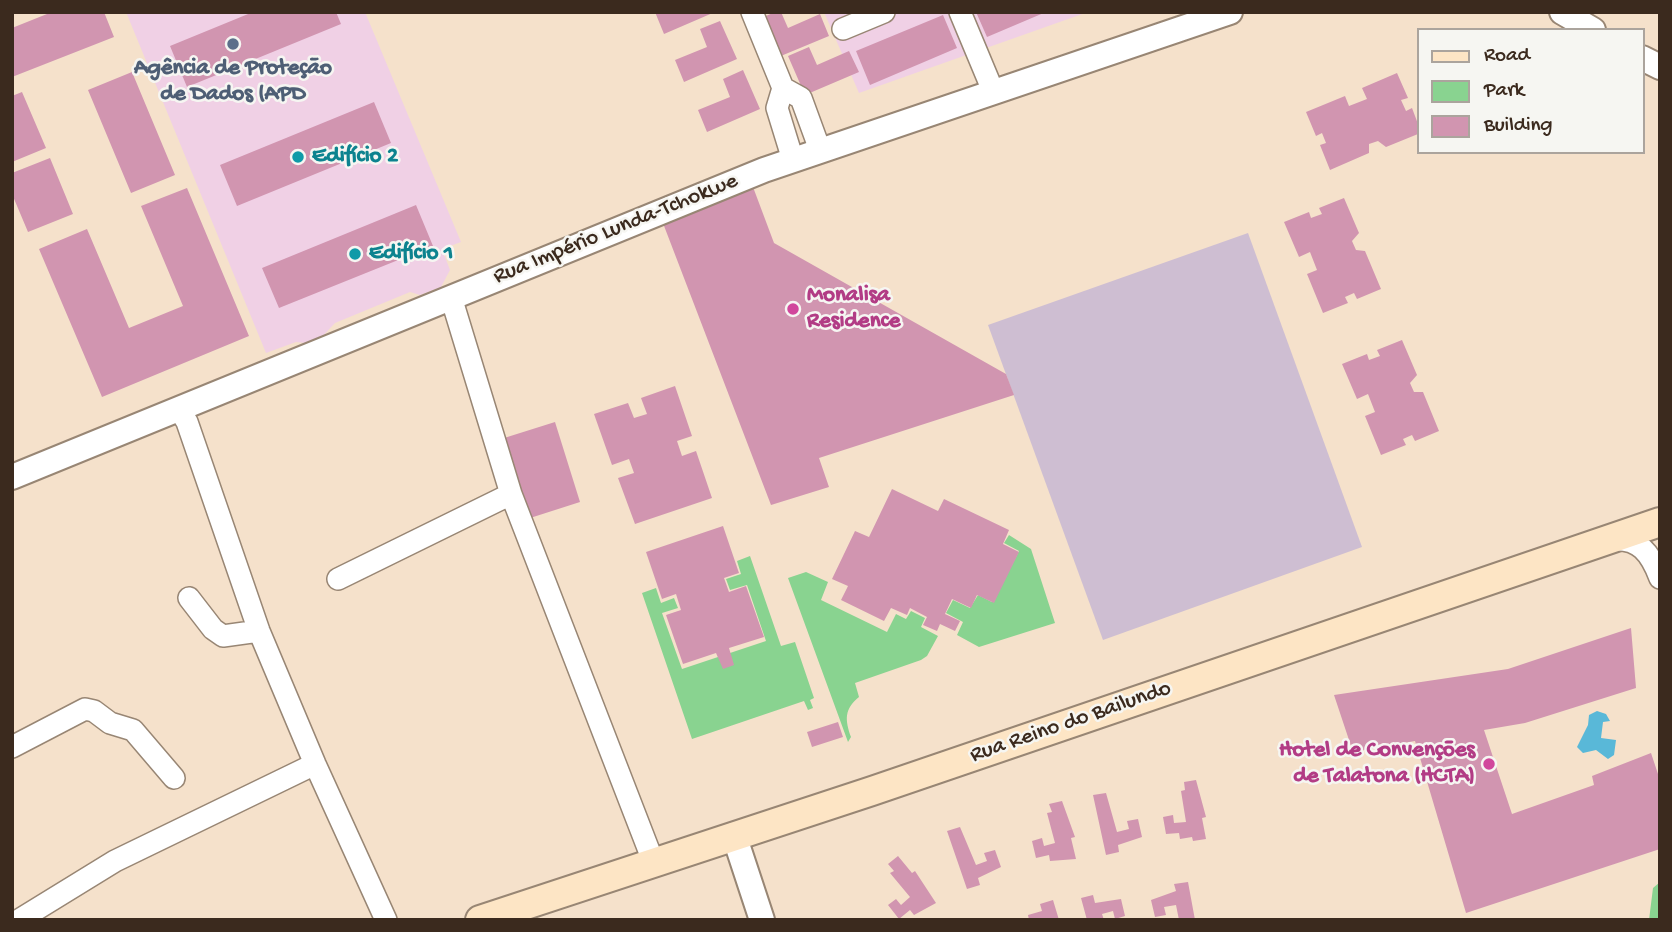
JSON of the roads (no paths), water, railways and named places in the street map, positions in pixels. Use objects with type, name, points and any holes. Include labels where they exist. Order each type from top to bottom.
[{"type":"main road","name":"Rua Reino do Bailundo","points":[[480,920],[872,791],[1660,522]]},
{"type":"street","points":[[752,12],[783,88],[801,98],[820,150]]},
{"type":"street","points":[[843,29],[884,12]]},
{"type":"street","points":[[960,12],[993,91]]},
{"type":"street","name":"Rua Império Lunda-Tchokwe","points":[[12,477],[652,213],[820,150],[1230,12]]},
{"type":"street","points":[[1562,12],[1590,28]]},
{"type":"street","points":[[1644,59],[1660,67]]},
{"type":"street","points":[[783,88],[777,108],[793,160]]},
{"type":"street","points":[[451,297],[510,494],[653,861]]},
{"type":"street","points":[[179,409],[187,422],[260,631],[315,764],[386,920]]},
{"type":"street","points":[[338,579],[510,494]]},
{"type":"street","points":[[1602,541],[1633,542],[1645,549],[1660,578]]},
{"type":"street","points":[[189,598],[213,629],[223,636],[260,631]]},
{"type":"street","points":[[12,747],[85,709],[94,711],[110,723],[133,730],[174,778]]},
{"type":"street","points":[[19,920],[115,861],[315,764]]},
{"type":"street","points":[[734,835],[762,920]]},
{"type":"water","points":[[1597,711],[1606,714],[1610,721],[1603,722],[1601,738],[1616,740],[1614,755],[1608,759],[1596,750],[1583,753],[1577,747],[1588,725],[1589,715]]},
{"type":"place","name":"Agência de Proteção de Dados (APD","points":[[233,44]]},
{"type":"place","name":"Edifício 2","points":[[298,157]]},
{"type":"place","name":"Edifício 1","points":[[355,254]]},
{"type":"place","name":"Monalisa Residence","points":[[793,309]]},
{"type":"place","name":"Hotel de Convenções de Talatona (HCTA)","points":[[1489,764]]}]
